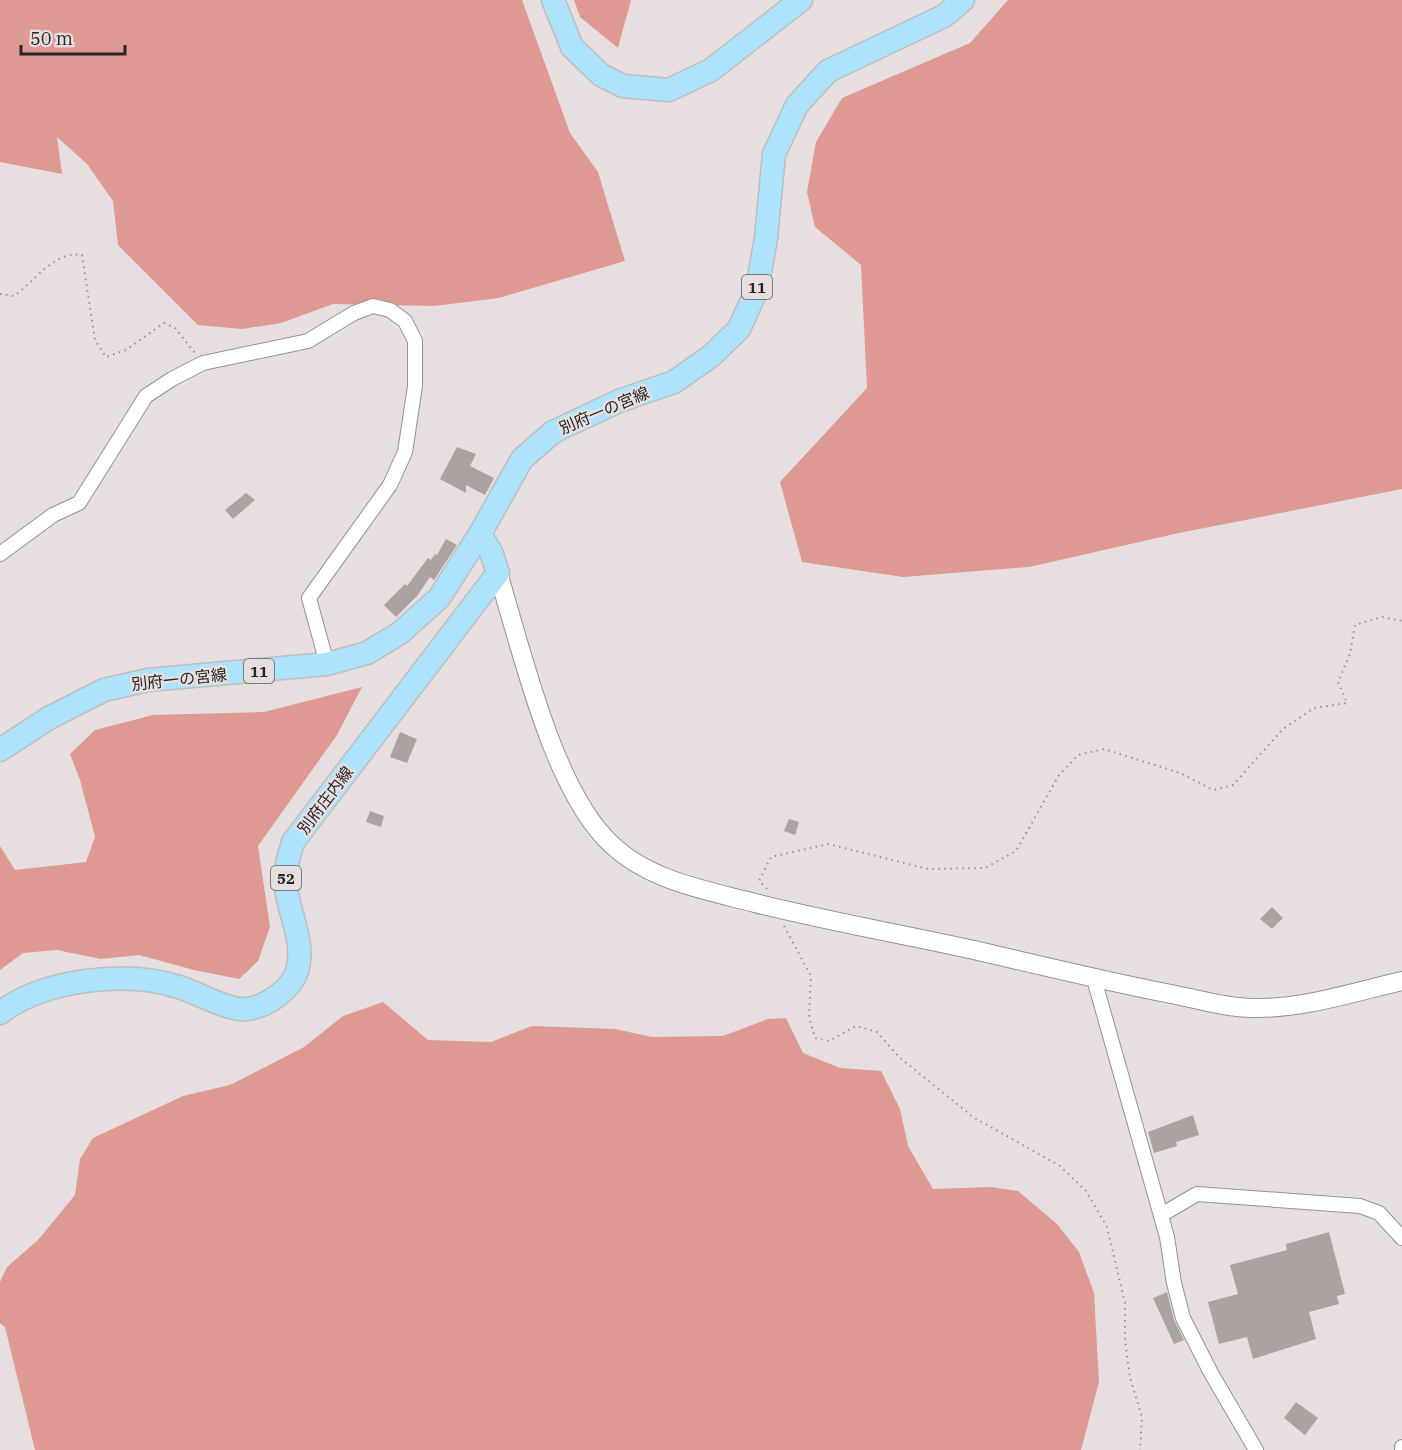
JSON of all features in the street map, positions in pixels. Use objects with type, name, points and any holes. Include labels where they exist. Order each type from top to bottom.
[{"type":"main road","points":[[554,0],[572,48],[601,75],[624,86],[669,90],[711,70],[801,0]]},
{"type":"main road","name":"別府一の宮線","points":[[0,750],[49,718],[104,690],[148,680],[327,664],[367,652],[400,633],[438,598],[480,534],[522,459],[553,432],[619,401],[674,382],[711,357],[739,329],[757,289],[766,238],[774,154],[797,105],[828,71],[944,16],[963,0]]},
{"type":"main road","points":[[480,534],[491,552],[498,573]]},
{"type":"main road","name":"別府庄内線","points":[[0,1013],[10,1005],[54,985],[135,978],[177,986],[240,1009],[260,1006],[281,994],[295,976],[300,955],[285,874],[293,842],[498,573]]},
{"type":"street","points":[[0,554],[53,515],[79,503],[146,396],[202,363],[308,341],[354,313],[373,306],[390,310],[405,321],[415,341],[415,386],[405,452],[390,485],[309,598],[327,664]]},
{"type":"street","points":[[498,573],[539,706],[573,794],[592,825],[634,863],[667,879],[776,908],[1094,979],[1252,1008],[1296,1006],[1402,981]]},
{"type":"street","points":[[1094,979],[1161,1215],[1184,1317],[1211,1373],[1256,1450]]},
{"type":"street","points":[[1161,1215],[1197,1194],[1343,1204],[1360,1206],[1378,1214],[1402,1238]]},
{"type":"path","points":[[0,294],[14,296],[62,257],[82,255],[95,340],[106,357],[126,350],[164,323],[175,328],[202,363]]},
{"type":"path","points":[[1140,1450],[1142,1417],[1127,1360],[1125,1303],[1107,1227],[1086,1191],[1060,1166],[973,1117],[899,1057],[877,1032],[856,1026],[829,1041],[815,1038],[809,1017],[811,976],[776,908],[773,894],[759,882],[771,857],[828,844],[928,869],[985,868],[1016,851],[1059,775],[1078,755],[1104,749],[1180,773],[1213,790],[1233,785],[1283,729],[1314,708],[1347,703],[1338,682],[1350,654],[1355,625],[1382,617],[1402,621]]},
{"type":"shaded area","points":[[0,0],[522,0],[570,133],[598,172],[625,261],[499,298],[434,306],[333,304],[281,323],[242,329],[198,325],[118,245],[113,201],[87,164],[57,137],[62,174],[0,162]]},
{"type":"shaded area","points":[[574,0],[631,0],[618,48],[580,17]]},
{"type":"shaded area","points":[[1008,0],[1402,0],[1402,489],[1179,533],[1029,567],[903,577],[802,562],[780,482],[867,388],[861,265],[815,227],[807,192],[816,142],[842,98],[970,43]]},
{"type":"shaded area","points":[[362,687],[337,735],[258,846],[270,927],[258,961],[239,979],[139,955],[101,959],[57,950],[23,953],[0,970],[0,846],[15,870],[86,862],[95,837],[80,780],[70,754],[95,730],[153,715],[264,712]]},
{"type":"shaded area","points":[[383,1002],[428,1040],[491,1042],[532,1026],[615,1029],[652,1037],[723,1036],[768,1019],[786,1018],[803,1053],[840,1068],[881,1071],[900,1109],[908,1146],[933,1189],[991,1187],[1018,1191],[1057,1224],[1079,1252],[1094,1293],[1099,1382],[1081,1450],[35,1450],[5,1327],[0,1323],[0,1282],[7,1267],[38,1240],[75,1195],[80,1159],[93,1138],[183,1096],[230,1085],[304,1047],[343,1016]]},
{"type":"building","points":[[457,447],[476,454],[470,466],[494,478],[485,495],[466,485],[466,493],[440,479]]},
{"type":"building","points":[[246,493],[255,500],[233,519],[225,510]]},
{"type":"building","points":[[446,539],[457,545],[434,580],[430,577],[417,596],[396,617],[384,605],[405,584],[407,586],[428,558],[431,560],[435,554],[437,555]]},
{"type":"building","points":[[400,732],[417,739],[407,763],[390,757]]},
{"type":"building","points":[[370,811],[384,816],[381,827],[366,822]]},
{"type":"building","points":[[789,819],[799,822],[795,835],[784,831]]},
{"type":"building","points":[[1272,907],[1283,918],[1272,929],[1260,919]]},
{"type":"building","points":[[1193,1115],[1199,1135],[1176,1142],[1177,1146],[1154,1153],[1148,1132]]},
{"type":"building","points":[[1329,1232],[1345,1294],[1337,1296],[1339,1304],[1309,1312],[1316,1339],[1253,1359],[1247,1337],[1219,1344],[1208,1302],[1238,1294],[1230,1265],[1287,1250],[1286,1244]]},
{"type":"building","points":[[1167,1292],[1174,1320],[1184,1340],[1174,1344],[1153,1298]]},
{"type":"building","points":[[1296,1402],[1318,1418],[1305,1435],[1284,1418]]}]
